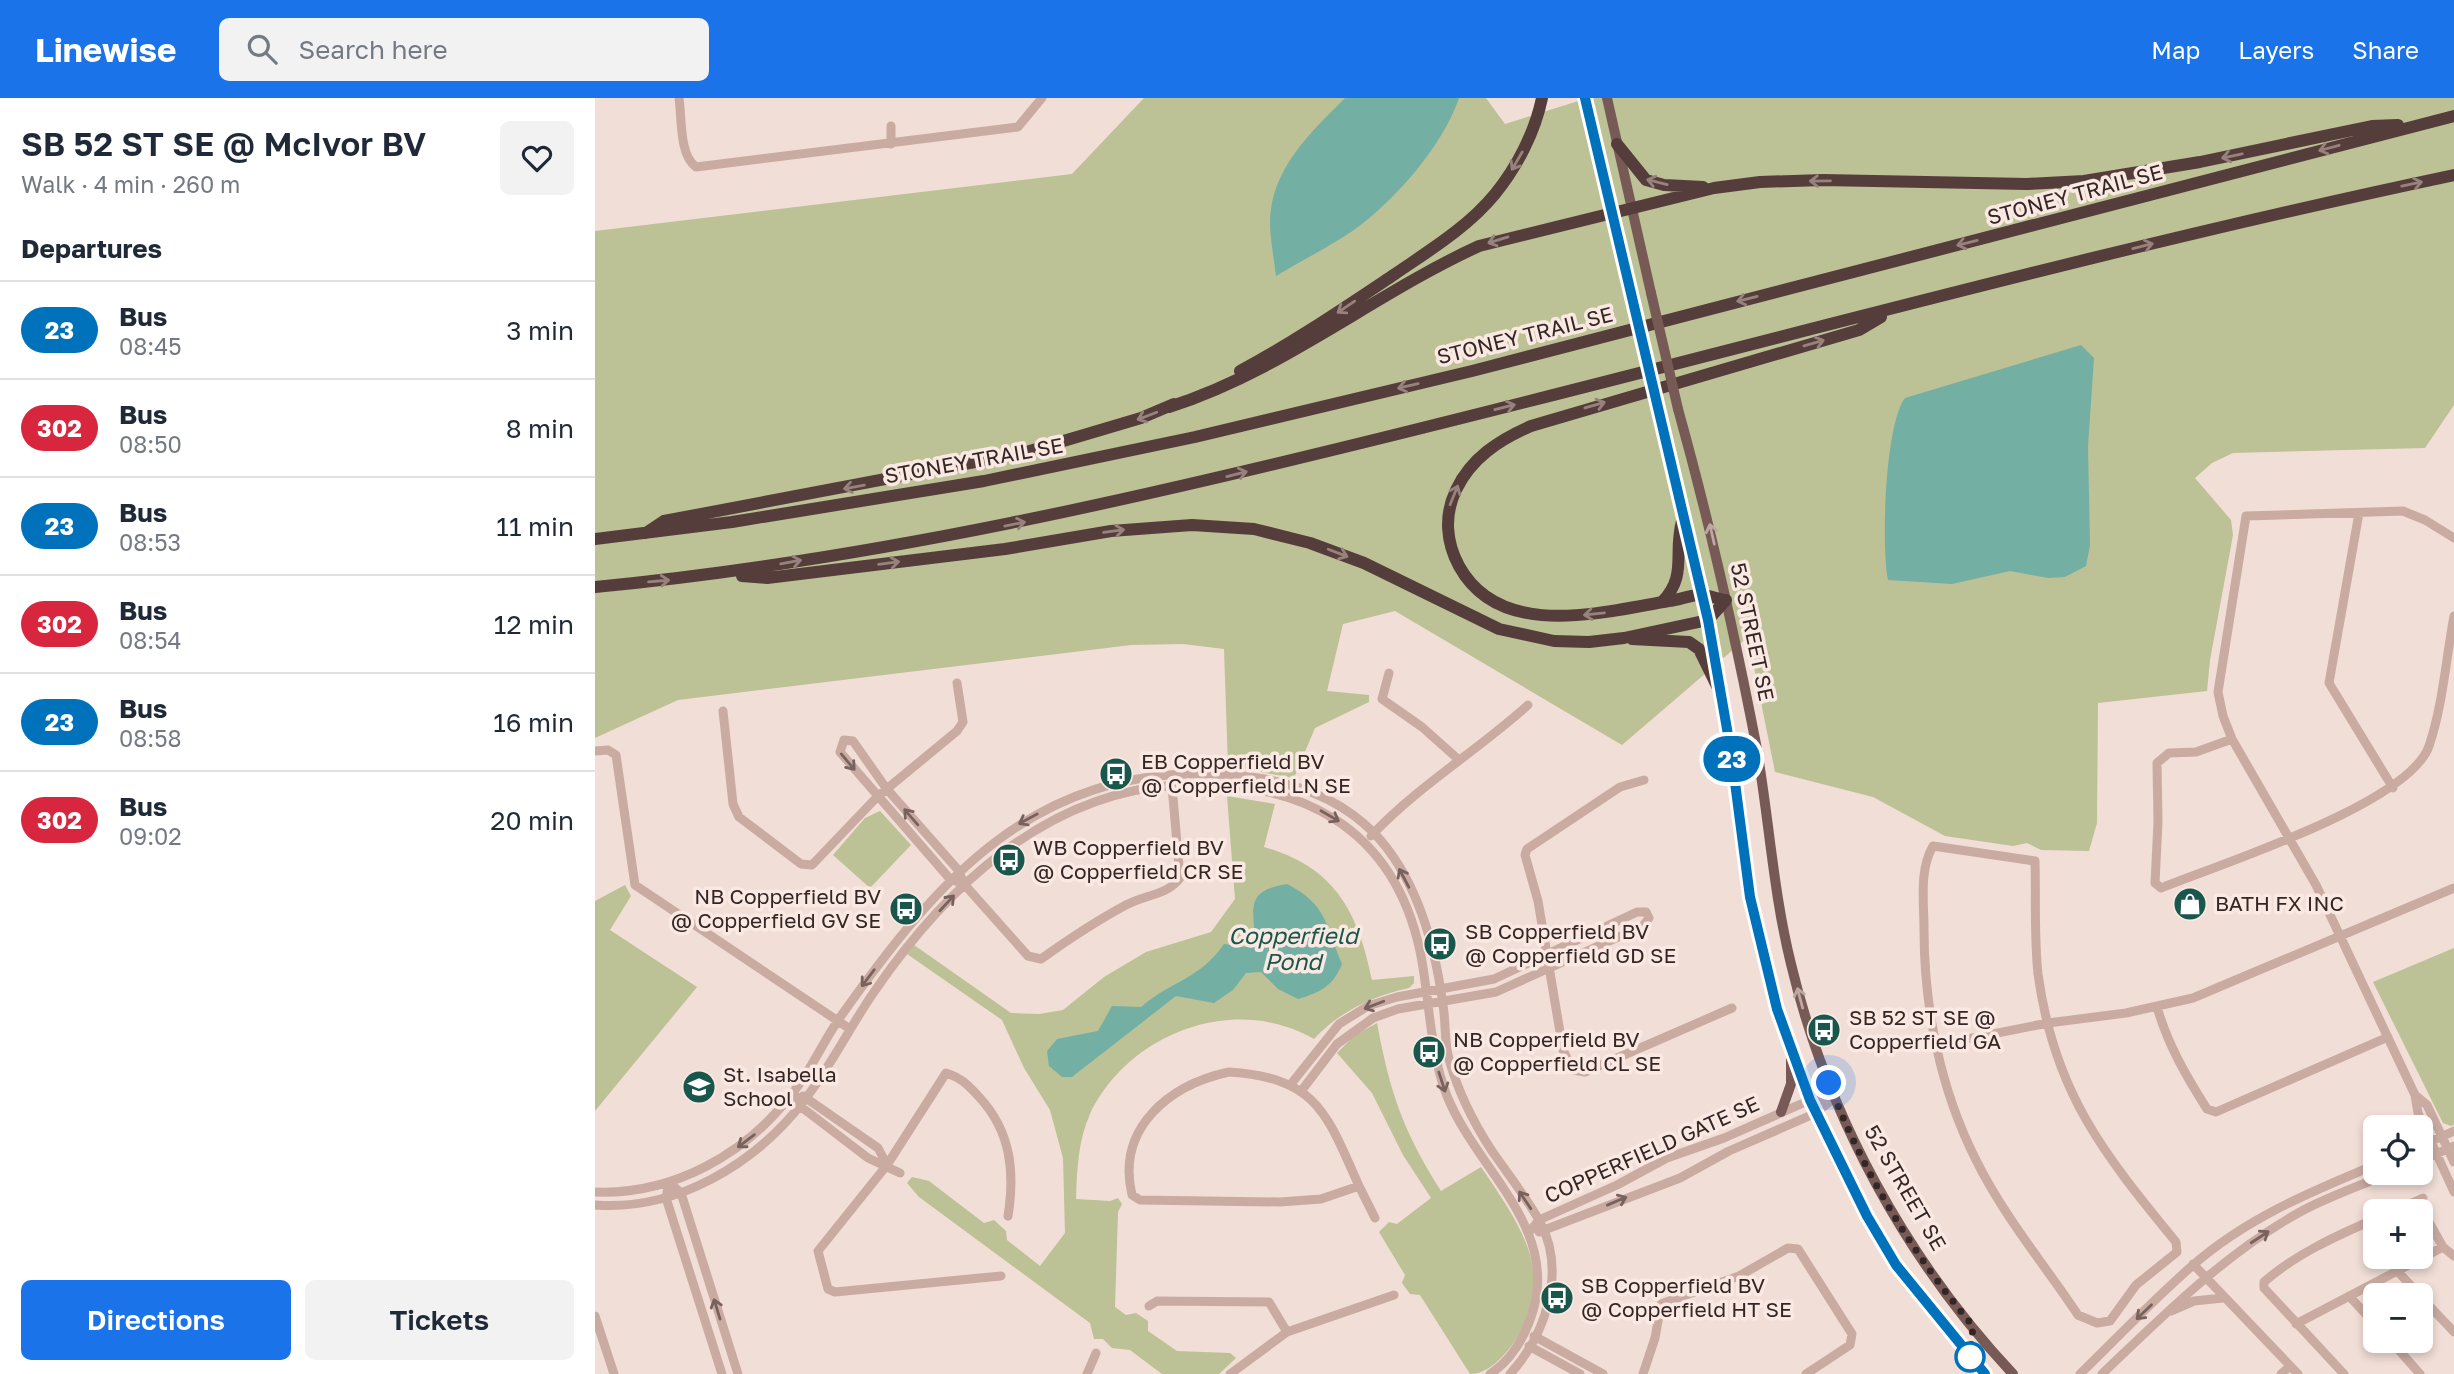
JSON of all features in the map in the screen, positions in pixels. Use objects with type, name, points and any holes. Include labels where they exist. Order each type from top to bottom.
[{"type":"highway","points":[[1169,407],[1287,345],[1439,244],[1469,220],[1495,194],[1516,164],[1528,140],[1542,98]]},
{"type":"highway","name":"STONEY TRAIL SE","points":[[595,540],[643,535],[984,481],[1195,437],[1472,371],[2454,117]]},
{"type":"highway","points":[[643,535],[664,521],[1023,453],[1169,407],[1231,384],[1292,354],[1442,263],[1479,246],[1714,188],[1760,182],[1823,180],[2027,184],[2084,181],[2200,162],[2372,126],[2419,125]]},
{"type":"highway","points":[[1617,144],[1646,180],[1664,186],[1714,188]]},
{"type":"highway","points":[[595,587],[724,575],[1012,524],[1224,477],[2276,213],[2454,175]]},
{"type":"highway","points":[[1726,600],[1701,595],[1593,615],[1549,616],[1508,608],[1483,594],[1466,578],[1454,556],[1447,529],[1451,500],[1463,475],[1485,451],[1531,426],[1859,330],[1892,310]]},
{"type":"highway","points":[[1661,603],[1676,585],[1679,576],[1679,534],[1682,521]]},
{"type":"highway","points":[[724,575],[767,578],[1005,549],[1144,527],[1205,526],[1254,529],[1310,543],[1364,563],[1500,629],[1526,636],[1589,642],[1624,638],[1708,620],[1726,600]]},
{"type":"highway","points":[[1624,638],[1689,642],[1699,649],[1720,692]]},
{"type":"main road","name":"52 STREET SE","points":[[1585,98],[1657,415],[1708,620],[1750,897],[1766,972],[1791,1054],[1815,1113],[1867,1216],[1896,1265],[1985,1374]]},
{"type":"main road","name":"52 STREET SE","points":[[1607,98],[1678,409],[1712,530],[1756,746],[1790,962],[1807,1025],[1867,1168],[1921,1257],[1958,1308],[2013,1374]]},
{"type":"main road","points":[[1781,1112],[1791,1084],[1791,1054]]},
{"type":"main road","points":[[1972,1359],[1979,1374]]},
{"type":"street","points":[[679,98],[685,152],[689,163],[696,167],[1018,127],[1041,98]]},
{"type":"street","points":[[891,126],[891,144]]},
{"type":"street","points":[[2418,1115],[2415,1095],[2342,937],[2290,836],[2232,739],[2218,692],[2246,516],[2403,511],[2425,520],[2454,538]]},
{"type":"street","points":[[2359,513],[2329,683],[2393,788]]},
{"type":"street","points":[[2232,739],[2196,752],[2169,753],[2157,764],[2155,883],[2161,888],[2339,816],[2393,788],[2407,777],[2428,748],[2454,616]]},
{"type":"street","points":[[1389,673],[1382,699],[1422,727],[1459,760]]},
{"type":"street","points":[[723,711],[733,804],[739,817],[801,864],[812,865],[886,788],[957,731],[963,722],[957,683]]},
{"type":"street","points":[[1365,842],[1414,793],[1492,737],[1528,705]]},
{"type":"street","points":[[964,884],[950,880],[877,797],[840,752],[844,740],[853,741],[886,788],[959,871],[964,884],[1028,956],[1041,959],[1079,931],[1131,902],[1174,887],[1180,878],[1172,786]]},
{"type":"street","points":[[595,751],[608,750],[616,755],[635,885],[850,1029]]},
{"type":"street","points":[[595,1192],[631,1190],[669,1182],[726,1156],[751,1139],[794,1093],[838,1021],[911,922],[959,871],[1016,826],[1054,805],[1128,780],[1171,774],[1238,775],[1299,787],[1329,800],[1374,833],[1393,856],[1423,915],[1443,1003],[1448,1056],[1464,1104],[1545,1233],[1551,1282],[1549,1300],[1532,1348],[1510,1374]]},
{"type":"street","points":[[1644,780],[1620,787],[1527,849],[1525,855],[1538,901],[1563,1050],[1573,1070],[1585,1072],[1732,1008]]},
{"type":"street","points":[[595,1205],[666,1198],[681,1193],[734,1166],[759,1148],[807,1097],[850,1029],[915,939],[964,884],[1019,839],[1059,816],[1119,796],[1172,786],[1237,786],[1279,793],[1330,815],[1365,842],[1385,866],[1407,904],[1420,954],[1437,1064],[1447,1096],[1465,1132],[1530,1231],[1539,1281],[1526,1332],[1500,1367],[1490,1374]]},
{"type":"street","points":[[1054,805],[1059,816]]},
{"type":"street","points":[[1933,846],[2035,861],[2038,973],[2061,1074],[2088,1126],[2119,1173],[2176,1242],[2177,1252],[2136,1284],[2110,1321],[2097,1323],[2078,1315],[1996,1197],[1960,1125],[1947,1092],[1937,1045],[1924,968],[1924,861],[1933,846]]},
{"type":"street","points":[[1937,1045],[2048,1023],[2157,1007],[2193,998],[2454,888]]},
{"type":"street","points":[[1291,1084],[1339,1024],[1368,1006],[1494,979],[1637,912],[1646,912],[1649,918],[1643,926],[1496,992],[1398,1009],[1373,1018],[1346,1035],[1302,1090]]},
{"type":"street","points":[[2157,1007],[2166,1039],[2180,1067],[2207,1109],[2217,1112],[2388,1037]]},
{"type":"street","points":[[1359,1186],[1321,1199],[1280,1202],[1140,1200],[1132,1195],[1128,1178],[1133,1143],[1149,1115],[1171,1094],[1202,1078],[1229,1072],[1264,1074],[1302,1090],[1323,1112],[1335,1131],[1375,1218]]},
{"type":"street","points":[[1001,1276],[835,1292],[828,1289],[818,1251],[887,1165],[946,1073],[961,1077],[992,1111],[1004,1131],[1010,1156],[1012,1186],[1008,1216]]},
{"type":"street","points":[[794,1093],[807,1097],[878,1148],[887,1165]]},
{"type":"street","points":[[794,1093],[800,1106],[868,1158],[900,1173]]},
{"type":"street","points":[[2415,1095],[2427,1105],[2451,1148],[2454,1162]]},
{"type":"street","name":"COPPERFIELD GATE SE","points":[[1530,1231],[1539,1220],[1617,1185],[1667,1158],[1724,1138],[1810,1100],[1835,1097]]},
{"type":"street","name":"COPPERFIELD GATE SE","points":[[1530,1231],[1545,1233],[1622,1198],[1680,1178],[1729,1151],[1815,1113],[1835,1097]]},
{"type":"street","points":[[1465,1132],[1476,1125]]},
{"type":"street","points":[[2433,1140],[2454,1131]]},
{"type":"street","points":[[2451,1148],[2435,1155],[2454,1192]]},
{"type":"street","points":[[2080,1374],[2193,1264],[2263,1216],[2296,1198],[2363,1170]]},
{"type":"street","points":[[669,1182],[681,1193],[738,1374]]},
{"type":"street","points":[[669,1182],[666,1198],[722,1374]]},
{"type":"street","points":[[2102,1374],[2204,1277],[2246,1245],[2301,1211],[2363,1185]]},
{"type":"street","points":[[2344,1374],[2264,1288],[2264,1282],[2280,1268],[2309,1251],[2363,1225]]},
{"type":"street","points":[[2433,1227],[2443,1247],[2454,1256]]},
{"type":"street","points":[[2296,1324],[2443,1247]]},
{"type":"street","points":[[1643,1374],[1655,1338],[1661,1304],[1739,1276],[1788,1248],[1798,1249],[1852,1334],[1850,1345],[1806,1374]]},
{"type":"street","points":[[2193,1264],[2298,1374]]},
{"type":"street","points":[[2397,1271],[2408,1283]]},
{"type":"street","points":[[1233,1373],[1287,1332],[1394,1295]]},
{"type":"street","points":[[2349,1296],[2363,1311]]},
{"type":"street","points":[[2165,1314],[2195,1301],[2223,1298]]},
{"type":"street","points":[[1149,1306],[1157,1301],[1269,1302],[1287,1332]]},
{"type":"street","points":[[2433,1309],[2454,1332]]},
{"type":"street","points":[[595,1316],[614,1374]]},
{"type":"street","points":[[1526,1332],[1583,1371]]},
{"type":"street","points":[[1521,1342],[1583,1371],[1603,1374]]},
{"type":"street","points":[[1087,1374],[1097,1353]]},
{"type":"street","points":[[2401,1353],[2420,1374]]},
{"type":"street","points":[[2281,1374],[2290,1366]]},
{"type":"green space","points":[[1144,98],[1486,98],[1505,124],[1588,98],[2454,98],[2454,405],[2425,448],[2233,453],[2212,463],[2195,478],[2231,520],[2233,535],[2210,660],[2207,691],[2098,703],[2097,823],[2089,851],[2041,850],[2027,843],[2013,846],[1945,836],[1873,797],[1775,772],[1748,637],[1622,745],[1395,611],[1343,624],[1327,691],[1369,695],[1369,702],[1315,728],[1294,778],[1228,766],[1224,649],[1183,644],[1131,645],[678,700],[595,738],[595,231],[1072,174]]},
{"type":"green space","points":[[1227,796],[1275,804],[1264,847],[1309,867],[1326,880],[1339,896],[1359,933],[1372,980],[1414,976],[1414,983],[1409,988],[1358,1006],[1335,1020],[1314,1039],[1283,1026],[1251,1020],[1218,1021],[1187,1029],[1157,1043],[1130,1062],[1108,1086],[1090,1114],[1083,1135],[1076,1199],[1110,1201],[1118,1198],[1122,1204],[1118,1212],[1115,1307],[1126,1315],[1136,1313],[1148,1321],[1148,1331],[1177,1351],[1230,1353],[1236,1358],[1219,1374],[1162,1374],[1130,1350],[1112,1348],[1103,1339],[1094,1339],[1090,1323],[919,1197],[907,1183],[912,1177],[929,1181],[984,1223],[994,1220],[1006,1231],[1007,1240],[1040,1266],[1065,1233],[1063,1158],[1050,1110],[1024,1068],[1002,1020],[907,954],[914,945],[1011,1013],[1039,1014],[1063,1010],[1104,977],[1146,952],[1211,932],[1235,899]]},
{"type":"green space","points":[[880,811],[911,845],[870,888],[833,855],[865,818]]},
{"type":"green space","points":[[625,885],[631,896],[610,930],[697,987],[595,1111],[595,901]]},
{"type":"green space","points":[[2454,948],[2454,1125],[2451,1126],[2443,1123],[2373,982]]},
{"type":"green space","points":[[1377,1023],[1387,1070],[1407,1130],[1441,1191],[1481,1167],[1510,1211],[1530,1255],[1534,1277],[1533,1300],[1525,1324],[1501,1358],[1487,1369],[1476,1373],[1470,1374],[1420,1295],[1410,1294],[1402,1283],[1405,1275],[1379,1232],[1389,1222],[1397,1224],[1431,1198],[1403,1155],[1372,1093],[1337,1053],[1354,1036]]},
{"type":"water","points":[[1345,98],[1459,98],[1429,154],[1383,206],[1333,244],[1276,276],[1270,221],[1277,185],[1295,153]]},
{"type":"water","points":[[2081,345],[2094,358],[2088,446],[2090,545],[2086,566],[2065,577],[2048,578],[2010,571],[1952,584],[1888,580],[1885,541],[1886,486],[1893,433],[1905,398]]},
{"type":"water","name":"Copperfield Pond","points":[[1287,884],[1318,908],[1342,964],[1335,978],[1325,987],[1298,999],[1278,989],[1261,972],[1246,973],[1233,990],[1214,1003],[1176,996],[1072,1077],[1062,1077],[1049,1066],[1047,1051],[1057,1039],[1098,1031],[1112,1006],[1141,1007],[1205,965],[1224,944],[1245,947],[1255,940],[1253,909],[1258,896],[1264,891]]},
{"type":"bus line","name":"23","points":[[1585,98],[1663,441],[1708,620],[1731,752],[1750,897],[1766,972],[1791,1054],[1838,1162],[1896,1265],[1985,1374]]},
{"type":"place","name":"EB Copperfield BV @ Copperfield LN SE","points":[[1116,774]]},
{"type":"place","name":"WB Copperfield BV @ Copperfield CR SE","points":[[1009,860]]},
{"type":"place","name":"BATH FX INC","points":[[2190,904]]},
{"type":"place","name":"NB Copperfield BV @ Copperfield GV SE","points":[[906,909]]},
{"type":"place","name":"SB Copperfield BV @ Copperfield GD SE","points":[[1440,944]]},
{"type":"place","name":"SB 52 ST SE @ Copperfield GA","points":[[1824,1030]]},
{"type":"place","name":"NB Copperfield BV @ Copperfield CL SE","points":[[1429,1052]]},
{"type":"place","name":"St. Isabella School","points":[[699,1087]]},
{"type":"place","name":"SB Copperfield BV @ Copperfield HT SE","points":[[1557,1298]]},
{"type":"route","points":[[1829,1083],[1867,1168],[1921,1257],[1973,1326],[1970,1357]]}]
